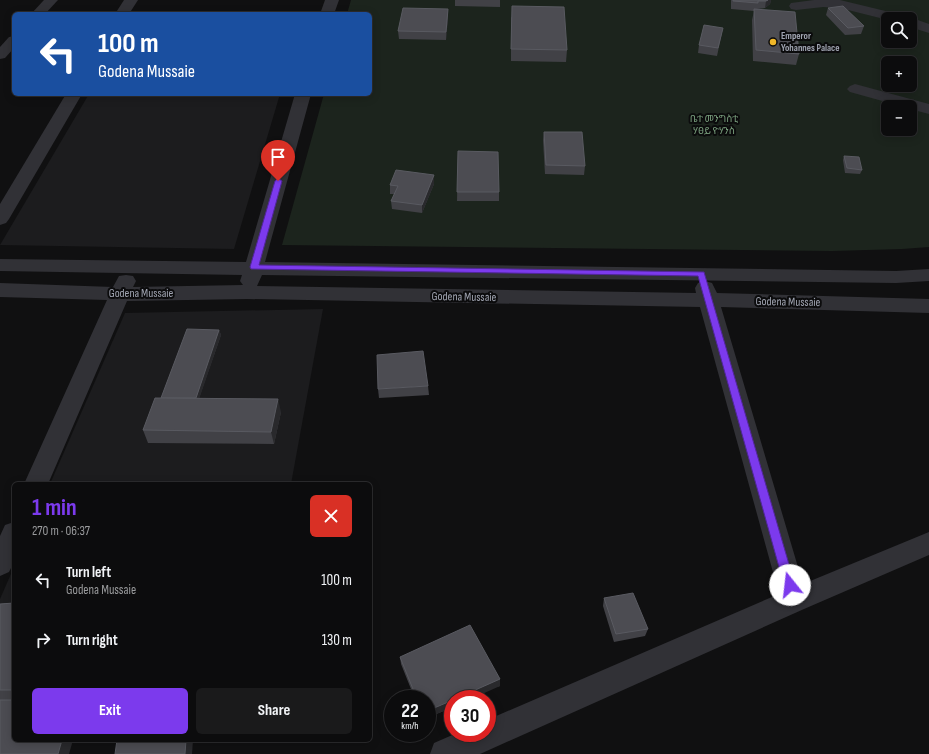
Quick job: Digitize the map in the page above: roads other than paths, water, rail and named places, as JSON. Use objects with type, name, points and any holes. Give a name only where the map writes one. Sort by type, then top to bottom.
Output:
[{"type":"street","points":[[40,12],[51,0]]},
{"type":"street","points":[[123,12],[131,0]]},
{"type":"street","points":[[328,12],[332,0]]},
{"type":"street","points":[[796,6],[823,3],[840,4],[881,14]]},
{"type":"street","points":[[917,25],[929,29]]},
{"type":"street","points":[[0,55],[12,42]]},
{"type":"street","points":[[0,63],[12,63]]},
{"type":"street","points":[[855,89],[929,109]]},
{"type":"street","points":[[0,219],[73,96]]},
{"type":"street","points":[[247,292],[302,96]]},
{"type":"street","points":[[0,264],[896,277],[929,275]]},
{"type":"street","points":[[37,482],[132,266]]},
{"type":"street","points":[[701,274],[794,600]]},
{"type":"street","name":"Godena Mussaie","points":[[0,290],[120,294],[247,292],[709,300],[929,306]]},
{"type":"street","points":[[0,564],[12,537]]},
{"type":"street","points":[[445,754],[794,600],[929,543]]},
{"type":"place","name":"Emperor Yohannes Palace","points":[[773,42]]},
{"type":"park label","name":"ቤተ መንግስቲ ሃፀይ ዮሃንስ","points":[[714,124]]}]
